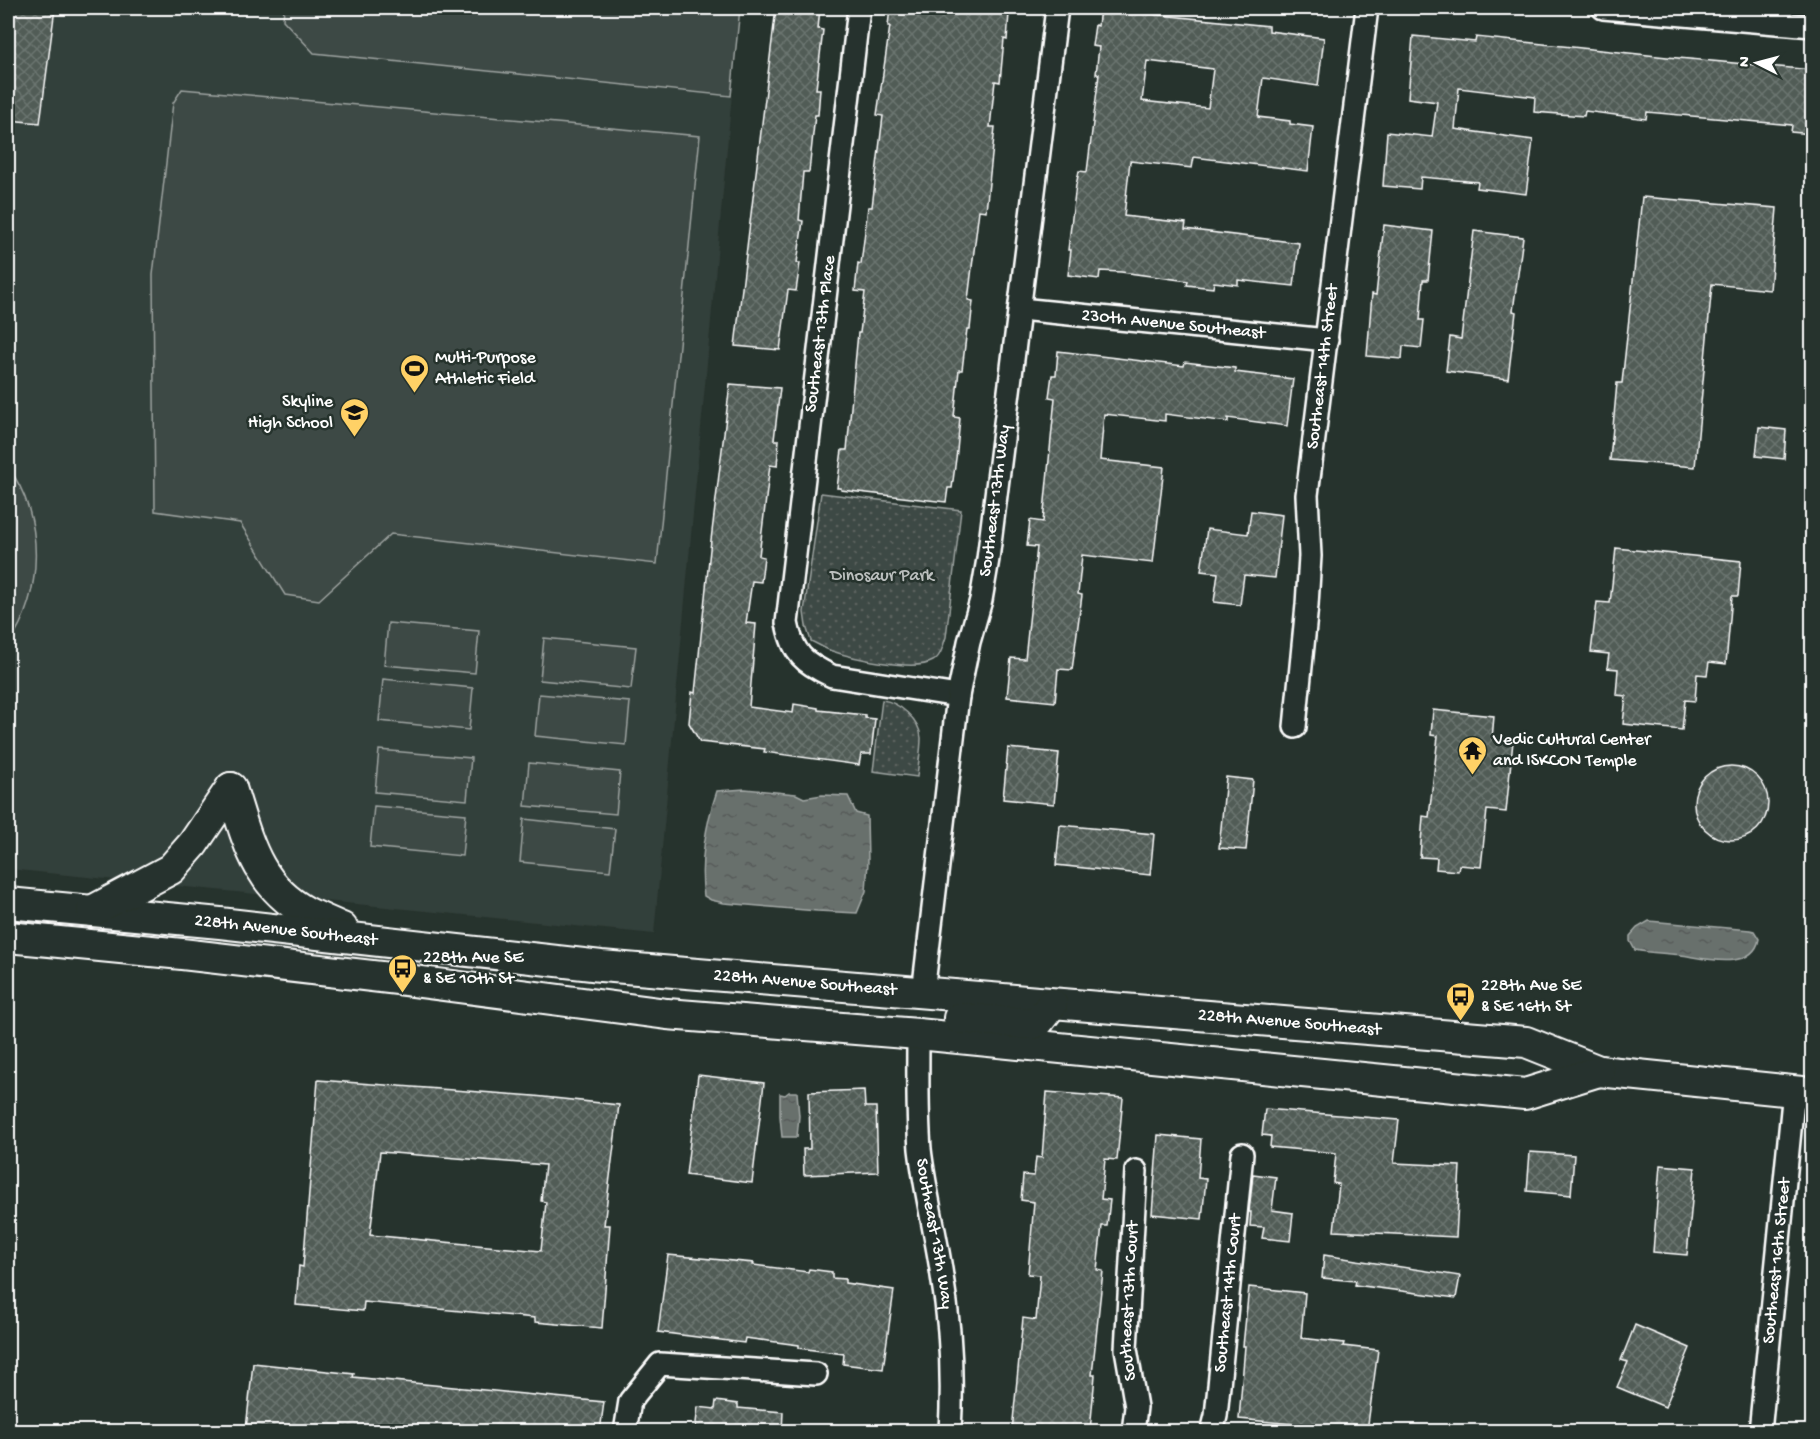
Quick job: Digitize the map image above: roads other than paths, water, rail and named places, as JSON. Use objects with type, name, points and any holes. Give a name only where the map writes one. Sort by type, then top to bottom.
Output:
[{"type":"main road","points":[[92,911],[171,869],[194,844],[231,788],[251,851],[272,885],[306,912],[369,939]]},
{"type":"main road","name":"228th Avenue Southeast","points":[[8,903],[369,939],[601,966],[1526,1041],[1599,1071],[1803,1092]]},
{"type":"main road","name":"228th Avenue Southeast","points":[[8,938],[182,954],[376,976],[667,1014],[918,1034],[1525,1094],[1599,1071]]},
{"type":"main road","points":[[738,977],[763,993],[784,1001],[875,1009],[897,1017],[918,1034],[934,1021],[950,1017],[1032,1024],[1038,1022],[1052,1004]]},
{"type":"street","name":"Southeast 13th Place","points":[[859,8],[787,623],[790,640],[800,657],[832,676],[958,696]]},
{"type":"street","name":"Southeast 13th Way","points":[[923,993],[958,696],[969,642],[981,600],[988,559],[1057,8]]},
{"type":"street","name":"Southeast 14th Street","points":[[1295,727],[1308,596],[1310,556],[1307,495],[1367,8]]},
{"type":"street","points":[[1603,8],[1805,19]]},
{"type":"street","name":"230th Avenue Southeast","points":[[1020,309],[1327,340]]},
{"type":"street","name":"Southeast 13th Way","points":[[918,1034],[921,1150],[951,1346],[950,1431]]},
{"type":"street","name":"Southeast 16th Street","points":[[1760,1431],[1803,1092]]},
{"type":"street","name":"Southeast 14th Court","points":[[1212,1431],[1216,1416],[1242,1154]]},
{"type":"street","name":"Southeast 13th Court","points":[[1133,1431],[1136,1407],[1126,1349],[1136,1171]]},
{"type":"street","points":[[625,1431],[630,1401],[660,1364],[816,1374]]},
{"type":"water","points":[[745,789],[796,794],[804,798],[822,795],[848,796],[856,813],[867,816],[866,891],[857,913],[724,903],[704,896],[702,870],[704,843],[717,791]]},
{"type":"water","points":[[1649,921],[1750,930],[1754,931],[1759,939],[1755,949],[1747,956],[1726,960],[1635,950],[1630,936],[1637,928]]},
{"type":"water","points":[[789,1092],[797,1092],[799,1116],[797,1137],[782,1137],[780,1094],[785,1095]]},
{"type":"place","name":"Multi-Purpose Athletic Field","points":[[414,394]]},
{"type":"place","name":"Skyline High School","points":[[354,438]]},
{"type":"place","name":"Vedic Cultural Center and ISKCON Temple","points":[[1472,776]]},
{"type":"place","name":"228th Ave SE & SE 10th St","points":[[402,994]]},
{"type":"place","name":"228th Ave SE & SE 16th St","points":[[1460,1022]]},
{"type":"park label","name":"Dinosaur Park","points":[[882,576]]}]
